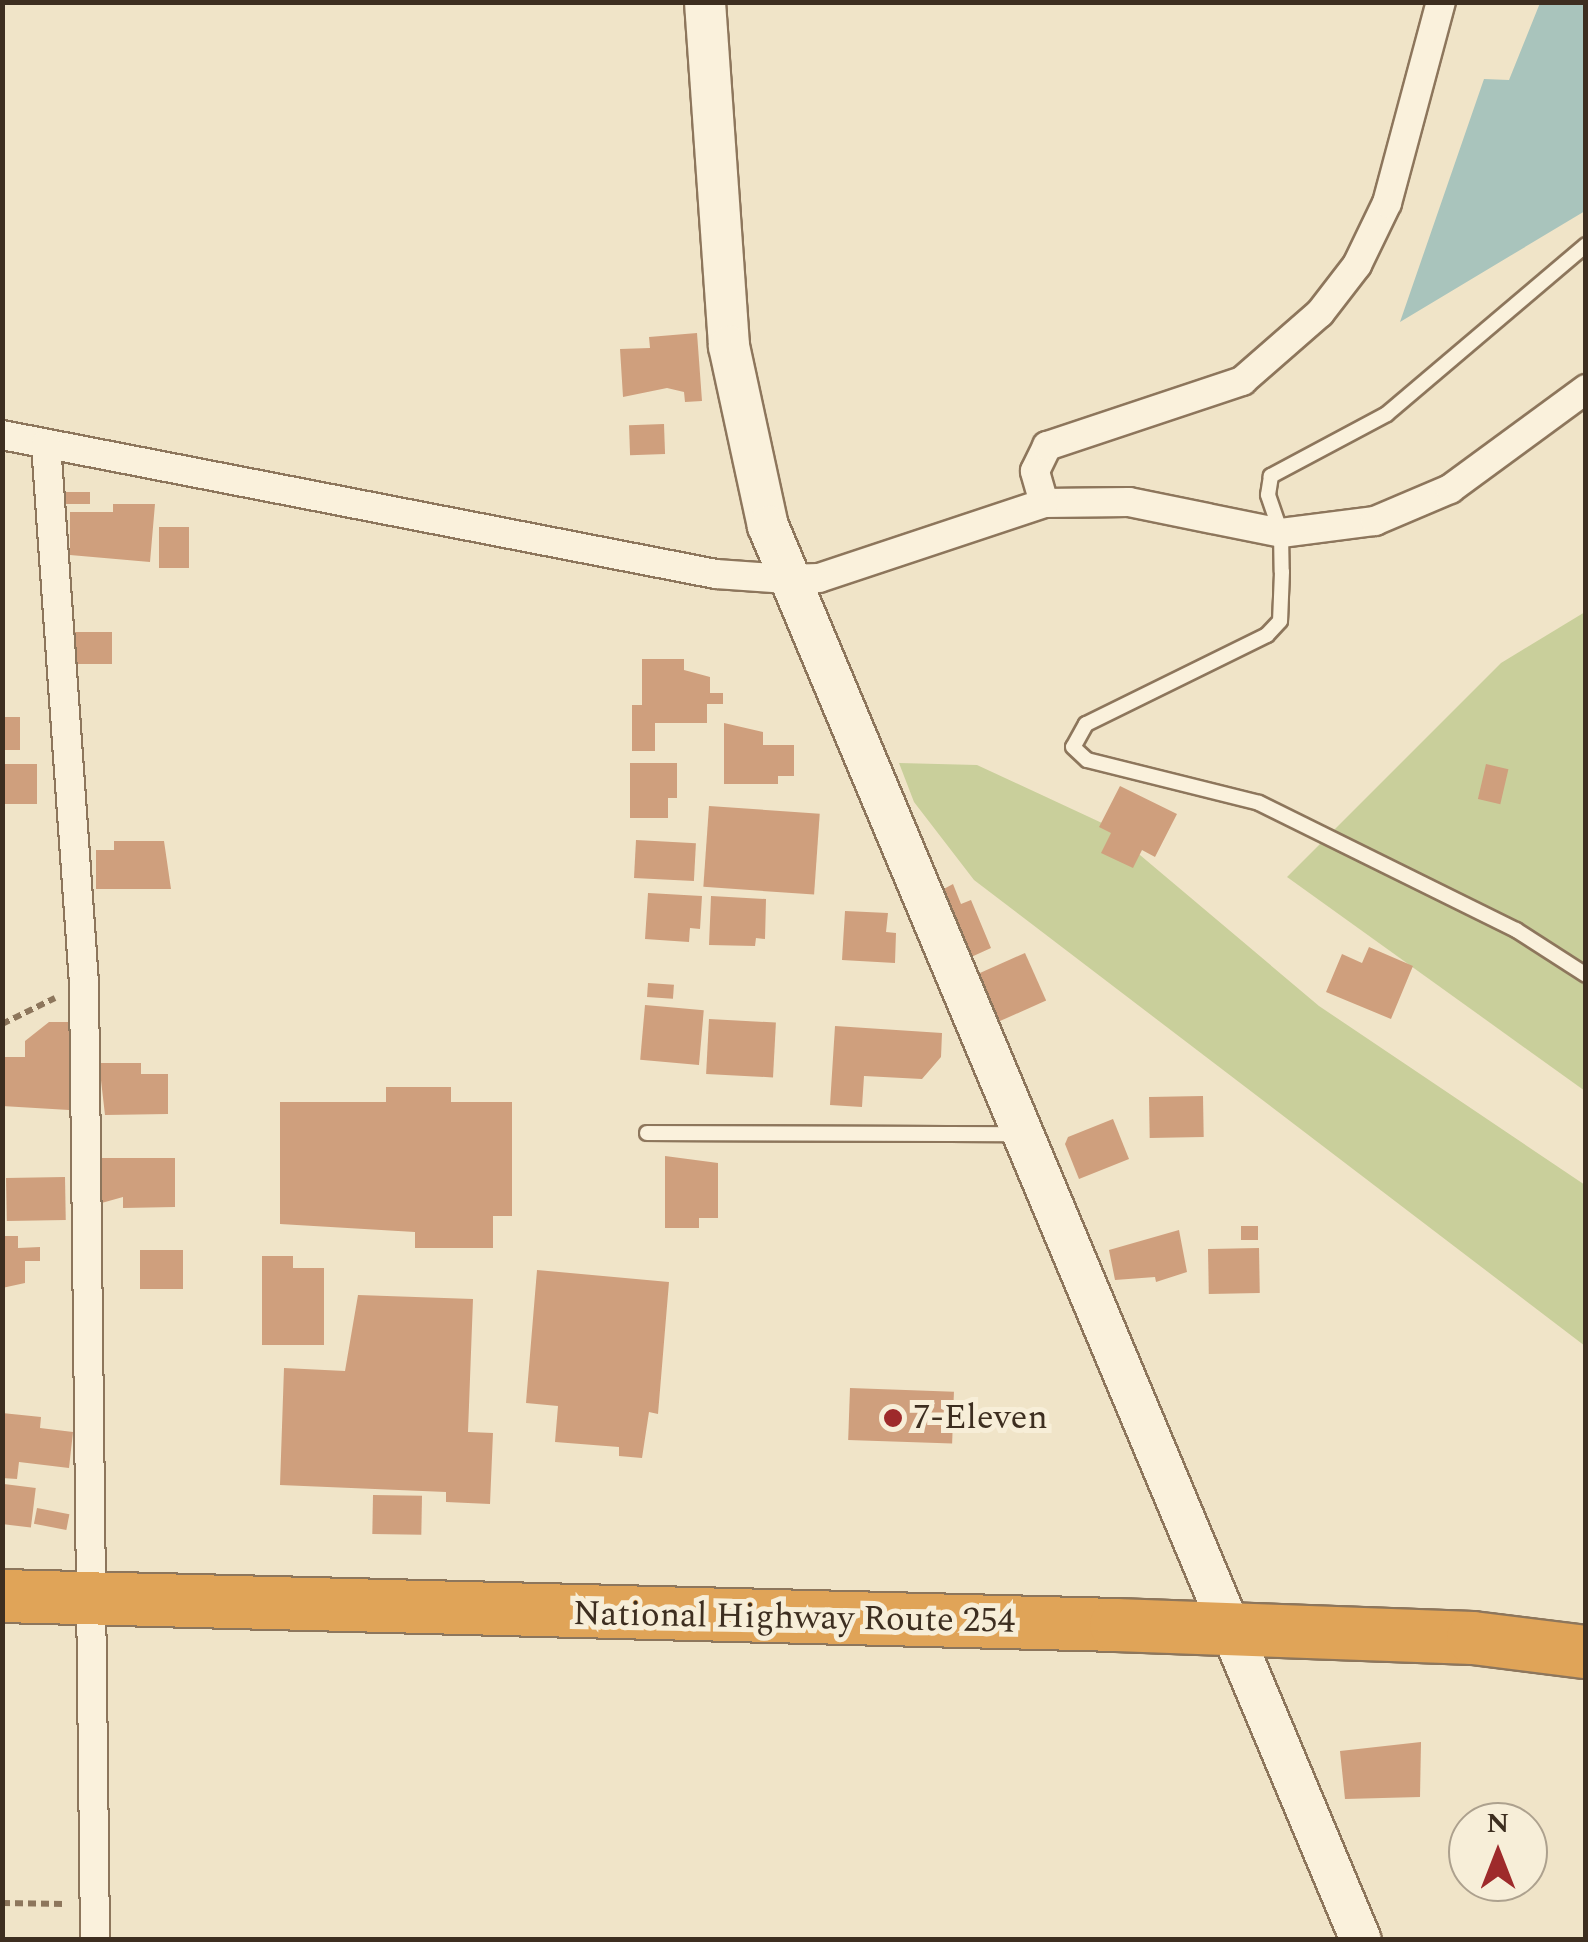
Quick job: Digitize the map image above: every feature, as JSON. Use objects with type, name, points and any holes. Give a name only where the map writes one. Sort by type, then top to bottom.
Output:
[{"type":"highway","name":"National Highway Route 254","points":[[2,1596],[1473,1638],[1586,1652]]},
{"type":"street","points":[[705,2],[729,346],[752,467],[788,579],[1236,1632],[1361,1940]]},
{"type":"street","points":[[1044,503],[1035,471],[1047,446],[1242,381],[1320,313],[1357,264],[1387,203],[1442,2]]},
{"type":"street","points":[[2,435],[716,574],[788,579],[819,578],[1044,503],[1129,502],[1282,533],[1328,531],[1410,509],[1488,465],[1586,389]]},
{"type":"street","points":[[46,444],[84,984],[95,1598],[95,1939]]},
{"type":"lane","points":[[1586,244],[1359,434],[1295,458],[1272,476],[1268,495],[1282,533],[1280,621],[1267,636],[1086,724],[1074,738],[1076,754],[1258,803],[1516,930],[1586,974]]},
{"type":"lane","points":[[647,1133],[1023,1134]]},
{"type":"path","points":[[2,1024],[84,984]]},
{"type":"path","points":[[2,1902],[96,1904]]},
{"type":"green space","points":[[1585,612],[1585,1091],[1287,877],[1501,663]]},
{"type":"green space","points":[[899,763],[977,765],[1102,823],[1319,1006],[1585,1185],[1585,1346],[974,880],[914,802]]},
{"type":"water","points":[[1540,3],[1585,3],[1585,211],[1400,322],[1484,79],[1509,80]]},
{"type":"building","points":[[697,333],[702,401],[685,402],[684,392],[667,388],[623,397],[620,349],[650,348],[649,337]]},
{"type":"building","points":[[664,424],[665,454],[630,455],[629,425]]},
{"type":"building","points":[[63,492],[90,492],[90,504],[63,504]]},
{"type":"building","points":[[113,504],[155,504],[150,562],[70,555],[70,512],[113,512]]},
{"type":"building","points":[[159,527],[189,527],[189,568],[159,568]]},
{"type":"building","points":[[71,632],[112,632],[112,664],[71,664]]},
{"type":"building","points":[[642,659],[684,659],[684,670],[710,677],[710,693],[723,693],[723,704],[707,704],[707,723],[655,723],[655,751],[632,751],[632,705],[642,705]]},
{"type":"building","points":[[2,717],[20,717],[20,750],[2,750]]},
{"type":"building","points":[[724,723],[763,732],[763,745],[794,745],[794,776],[778,776],[778,784],[724,784]]},
{"type":"building","points":[[630,763],[677,763],[677,798],[668,798],[668,818],[630,818]]},
{"type":"building","points":[[2,764],[37,764],[37,804],[2,804]]},
{"type":"building","points":[[1486,764],[1508,769],[1500,804],[1478,799]]},
{"type":"building","points":[[1120,786],[1177,814],[1155,857],[1142,850],[1133,868],[1101,853],[1111,833],[1099,827]]},
{"type":"building","points":[[709,806],[820,814],[814,895],[703,887]]},
{"type":"building","points":[[636,840],[696,843],[694,881],[634,878]]},
{"type":"building","points":[[114,841],[164,841],[171,889],[96,889],[96,850],[114,850]]},
{"type":"building","points":[[953,884],[961,904],[971,900],[991,948],[969,958],[940,891]]},
{"type":"building","points":[[648,893],[702,896],[700,929],[690,928],[689,942],[645,939]]},
{"type":"building","points":[[711,896],[766,899],[765,939],[756,938],[755,946],[709,945]]},
{"type":"building","points":[[845,911],[888,913],[886,932],[896,933],[895,963],[842,960]]},
{"type":"building","points":[[1369,947],[1413,966],[1391,1019],[1326,992],[1342,954],[1362,963]]},
{"type":"building","points":[[1025,953],[1046,1001],[998,1022],[977,975]]},
{"type":"building","points":[[648,983],[674,985],[673,999],[647,997]]},
{"type":"building","points":[[645,1005],[704,1010],[699,1065],[640,1060]]},
{"type":"building","points":[[709,1019],[776,1023],[773,1077],[706,1074]]},
{"type":"building","points":[[49,1022],[69,1022],[69,1110],[2,1106],[2,1057],[25,1057],[25,1041]]},
{"type":"building","points":[[835,1026],[942,1033],[941,1057],[922,1079],[864,1076],[862,1107],[830,1105]]},
{"type":"building","points":[[99,1063],[141,1063],[141,1074],[168,1074],[168,1114],[105,1115]]},
{"type":"building","points":[[386,1087],[451,1087],[451,1102],[512,1102],[512,1216],[493,1216],[493,1248],[415,1248],[415,1232],[280,1224],[280,1102],[386,1102]]},
{"type":"building","points":[[1203,1096],[1204,1137],[1150,1138],[1149,1097]]},
{"type":"building","points":[[1113,1119],[1129,1159],[1079,1179],[1065,1144],[1068,1137]]},
{"type":"building","points":[[665,1156],[718,1163],[718,1218],[699,1218],[699,1228],[665,1228]]},
{"type":"building","points":[[98,1158],[175,1158],[175,1207],[123,1208],[123,1197],[98,1204]]},
{"type":"building","points":[[65,1177],[66,1220],[7,1221],[6,1178]]},
{"type":"building","points":[[1241,1226],[1258,1226],[1258,1240],[1241,1240]]},
{"type":"building","points":[[1179,1230],[1187,1272],[1156,1282],[1155,1277],[1115,1280],[1109,1250]]},
{"type":"building","points":[[2,1236],[18,1236],[18,1248],[40,1247],[40,1261],[25,1261],[25,1283],[2,1288]]},
{"type":"building","points":[[1259,1248],[1260,1293],[1209,1294],[1208,1249]]},
{"type":"building","points":[[140,1250],[183,1250],[183,1289],[140,1289]]},
{"type":"building","points":[[262,1256],[293,1256],[293,1268],[324,1268],[324,1345],[262,1345]]},
{"type":"building","points":[[537,1270],[669,1282],[658,1414],[649,1412],[642,1458],[619,1456],[619,1447],[555,1442],[558,1406],[526,1403]]},
{"type":"building","points":[[358,1295],[473,1299],[468,1432],[493,1433],[490,1504],[446,1502],[446,1492],[280,1485],[284,1368],[345,1371]]},
{"type":"building","points":[[850,1388],[954,1392],[952,1444],[848,1440]]},
{"type":"building","points":[[2,1413],[41,1417],[40,1428],[73,1432],[69,1468],[19,1462],[17,1479],[2,1478]]},
{"type":"building","points":[[4,1484],[36,1488],[31,1528],[2,1524]]},
{"type":"building","points":[[373,1495],[422,1496],[421,1535],[372,1534]]},
{"type":"building","points":[[37,1508],[69,1514],[66,1530],[34,1524]]},
{"type":"building","points":[[1421,1742],[1420,1797],[1345,1799],[1340,1751]]},
{"type":"place","name":"7-Eleven","points":[[893,1418]]}]
